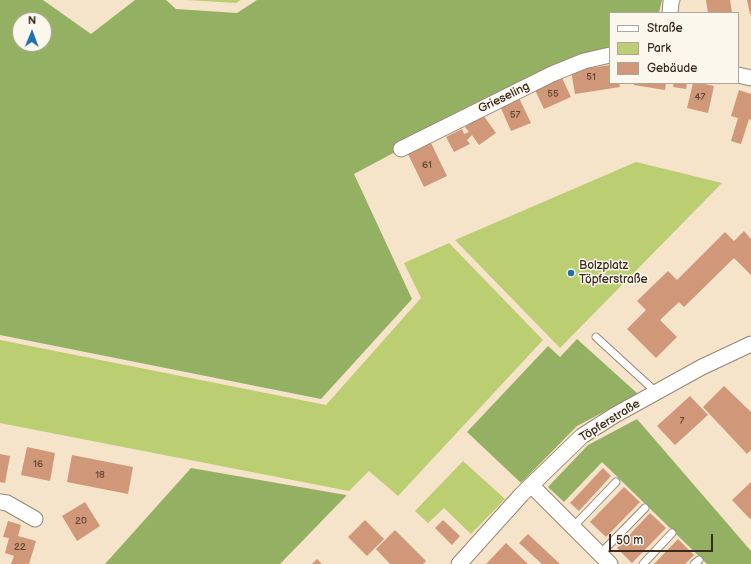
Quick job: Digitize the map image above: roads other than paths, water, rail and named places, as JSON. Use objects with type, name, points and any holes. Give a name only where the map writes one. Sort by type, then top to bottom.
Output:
[{"type":"street","points":[[670,12],[670,2],[672,0]]},
{"type":"street","name":"Grieseling","points":[[401,149],[552,74],[584,61],[609,56]]},
{"type":"street","points":[[739,75],[751,78]]},
{"type":"street","name":"Töpferstraße","points":[[459,564],[531,485],[582,436],[656,392],[702,367],[751,344]]},
{"type":"street","points":[[531,485],[605,559]]},
{"type":"street","points":[[0,502],[8,503],[35,519]]},
{"type":"lane","points":[[596,337],[656,392]]},
{"type":"lane","points":[[572,527],[616,482]]},
{"type":"lane","points":[[605,559],[645,508]]},
{"type":"lane","points":[[643,564],[672,533]]},
{"type":"place","name":"Bolzplatz Töpferstraße","points":[[571,273]]}]
